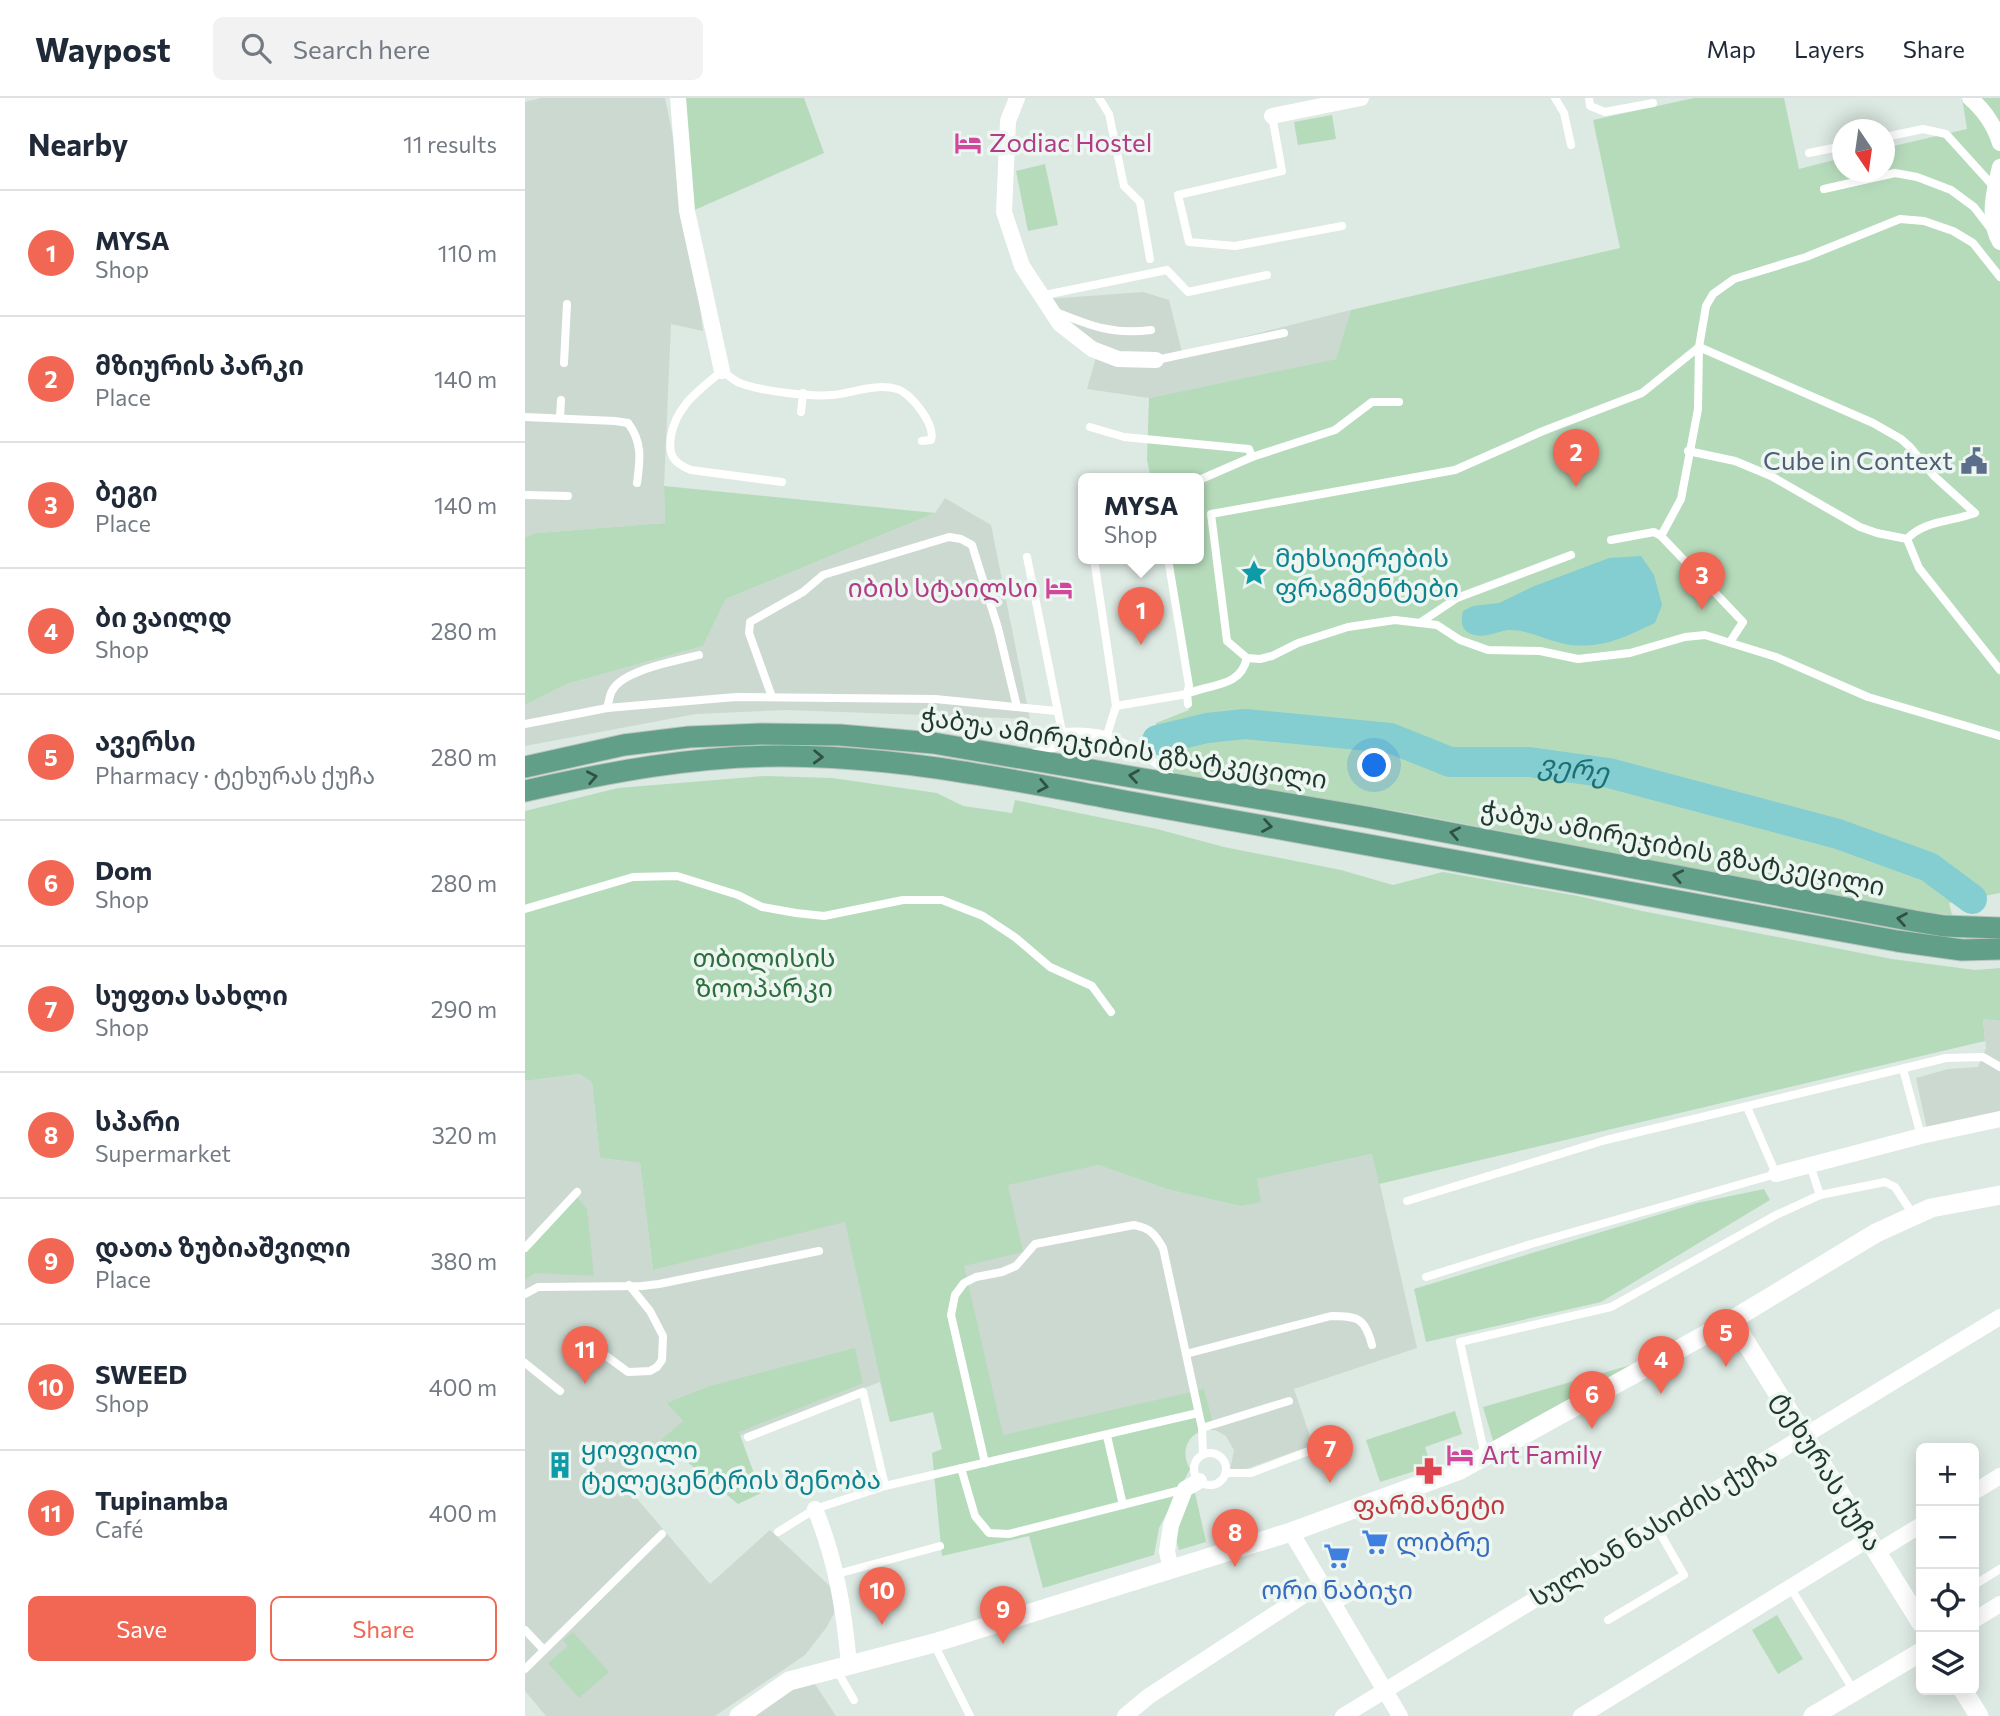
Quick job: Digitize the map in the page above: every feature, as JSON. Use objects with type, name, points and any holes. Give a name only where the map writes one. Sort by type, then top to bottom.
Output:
[{"type":"main road","name":"ჭაბუა ამირეჯიბის გზატკეცილი","points":[[525,767],[624,745],[689,737],[840,735],[933,743],[1379,819],[1914,921],[1969,928],[2000,928]]},
{"type":"main road","name":"ჭაბუა ამირეჯიბის გზატკეცილი","points":[[525,791],[686,761],[782,756],[909,764],[1449,858],[1897,941],[1962,950],[2000,949]]},
{"type":"street","points":[[678,98],[687,211],[722,372]]},
{"type":"street","points":[[1017,98],[1008,121],[1004,212],[1022,266],[1060,324],[1092,349],[1118,359],[1156,360]]},
{"type":"street","points":[[1272,116],[1360,98]]},
{"type":"street","points":[[1970,98],[1983,109],[1996,128],[2000,143]]},
{"type":"street","points":[[1999,239],[1993,200],[2000,167]]},
{"type":"street","points":[[1776,1174],[1921,1136],[2000,1119]]},
{"type":"street","points":[[739,1716],[789,1681],[934,1643],[1171,1570],[1291,1532],[1460,1470],[1732,1320],[1876,1233],[1931,1208],[2000,1195]]},
{"type":"street","name":"ტეხურას ქუჩა","points":[[1732,1320],[1916,1614]]},
{"type":"street","name":"სულხან ნასიძის ქუჩა","points":[[1343,1716],[1999,1320]]},
{"type":"street","points":[[1979,1490],[2000,1476]]},
{"type":"street","points":[[1171,1570],[1168,1538],[1192,1485]]},
{"type":"street","points":[[815,1509],[828,1541],[845,1619],[842,1666]]},
{"type":"street","points":[[1581,1716],[1790,1587],[1873,1545],[1916,1527]]},
{"type":"street","points":[[1291,1532],[1400,1716]]},
{"type":"street","points":[[1125,1716],[1149,1696],[1321,1584]]},
{"type":"street","points":[[1979,1617],[2000,1604]]},
{"type":"street","points":[[1814,1716],[1916,1655]]},
{"type":"street","points":[[1966,1695],[1979,1716]]},
{"type":"lane","points":[[1099,98],[1109,114],[1124,186],[1140,202],[1150,259]]},
{"type":"lane","points":[[1556,98],[1564,113],[1571,145]]},
{"type":"lane","points":[[1589,98],[1590,106],[1605,112],[1653,103]]},
{"type":"lane","points":[[1272,116],[1282,171],[1178,195],[1189,242],[1235,246],[1342,226]]},
{"type":"lane","points":[[1895,135],[1923,129],[1946,134],[1994,187]]},
{"type":"lane","points":[[1809,153],[1832,148]]},
{"type":"lane","points":[[1824,189],[1895,173],[1917,177],[1951,191],[1974,207],[1999,239]]},
{"type":"lane","points":[[1661,536],[1681,499],[1697,409],[1699,347],[1706,306],[1713,294],[1734,279],[1806,257],[1900,219],[1924,221],[1953,231],[1973,243],[2000,277]]},
{"type":"lane","points":[[1045,303],[1167,270],[1188,292],[1267,275]]},
{"type":"lane","points":[[1045,303],[1091,326],[1126,333],[1151,330]]},
{"type":"lane","points":[[563,363],[567,304]]},
{"type":"lane","points":[[1156,360],[1284,333]]},
{"type":"lane","points":[[1699,347],[1862,418],[1901,439],[1934,476],[1975,513],[1961,519],[1926,525],[1915,530],[1907,539]]},
{"type":"lane","points":[[1699,347],[1641,393],[1543,431],[1455,470],[1211,514],[1227,640],[1247,657],[1260,659],[1348,627],[1395,620],[1437,625],[1460,639],[1488,650],[1540,651],[1578,659],[1630,653],[1705,635],[1776,657],[1868,697],[2000,736]]},
{"type":"lane","points":[[782,482],[691,470],[676,464],[670,453],[674,421],[681,408],[698,390],[722,372],[737,382],[755,387],[803,393],[831,395],[880,387],[899,389],[914,401],[931,430],[931,440],[922,442]]},
{"type":"lane","points":[[801,412],[803,393]]},
{"type":"lane","points":[[560,418],[561,400]]},
{"type":"lane","points":[[1204,478],[1252,457],[1335,430],[1372,402],[1399,402]]},
{"type":"lane","points":[[525,417],[615,421],[628,424],[636,434],[641,455],[637,482]]},
{"type":"lane","points":[[1090,427],[1124,437],[1249,449],[1252,457]]},
{"type":"lane","points":[[1688,451],[1735,461],[1771,476],[1860,527],[1907,539]]},
{"type":"lane","points":[[525,495],[568,496]]},
{"type":"lane","points":[[1611,540],[1654,532],[1661,536],[1743,622],[1730,642]]},
{"type":"lane","points":[[772,697],[749,633],[750,622],[803,592],[823,575],[949,537],[972,545],[998,628],[1017,707]]},
{"type":"lane","points":[[1907,539],[1919,568],[2000,670]]},
{"type":"lane","points":[[1420,622],[1457,598],[1571,555]]},
{"type":"lane","points":[[1027,557],[1062,732],[1107,735],[1156,764],[1178,784]]},
{"type":"lane","points":[[1095,564],[1116,706],[1107,735]]},
{"type":"lane","points":[[1169,564],[1189,686],[1188,699]]},
{"type":"lane","points":[[607,708],[612,690],[621,680],[640,671],[699,655]]},
{"type":"lane","points":[[1116,706],[1188,699],[1235,680],[1244,669],[1247,657]]},
{"type":"lane","points":[[525,724],[607,708],[736,697],[935,699],[1056,711]]},
{"type":"lane","points":[[1020,756],[1107,735]]},
{"type":"lane","points":[[525,909],[633,877],[666,876],[677,876],[738,895],[762,907],[824,916],[903,900],[942,900],[983,916],[1016,938],[1050,967],[1093,986],[1111,1012]]},
{"type":"lane","points":[[1407,1200],[1606,1140],[1946,1058],[1983,1057],[2000,1067]]},
{"type":"lane","points":[[1903,1069],[1921,1136]]},
{"type":"lane","points":[[1426,1278],[1531,1244],[1776,1174],[1747,1107]]},
{"type":"lane","points":[[1810,1165],[1820,1195]]},
{"type":"lane","points":[[1485,1456],[1461,1342],[1611,1307],[1776,1215],[1820,1195],[1885,1182],[1895,1187],[1914,1216]]},
{"type":"lane","points":[[525,1248],[577,1192]]},
{"type":"lane","points":[[985,1463],[951,1315],[955,1296],[964,1283],[976,1277],[1016,1266],[1035,1244],[1134,1225],[1145,1227],[1155,1234],[1163,1248],[1202,1428],[1203,1454]]},
{"type":"lane","points":[[525,1294],[538,1287],[659,1284],[819,1251]]},
{"type":"lane","points":[[598,1350],[628,1372],[650,1371],[662,1360],[663,1336],[649,1311],[629,1285]]},
{"type":"lane","points":[[1186,1354],[1331,1316],[1350,1316],[1361,1321],[1367,1328],[1372,1345]]},
{"type":"lane","points":[[525,1363],[560,1391]]},
{"type":"lane","points":[[748,1437],[863,1392],[885,1486]]},
{"type":"lane","points":[[1202,1428],[1289,1401]]},
{"type":"lane","points":[[778,1532],[815,1509],[885,1486],[1198,1413]]},
{"type":"lane","points":[[1107,1436],[1123,1505]]},
{"type":"lane","points":[[1226,1473],[1251,1473],[1333,1442]]},
{"type":"lane","points":[[961,1468],[975,1517],[989,1533],[1009,1534],[1192,1485],[1215,1485],[1226,1473],[1225,1463],[1218,1455],[1203,1454],[1195,1461],[1192,1485]]},
{"type":"lane","points":[[1608,1619],[1684,1575],[1656,1526]]},
{"type":"lane","points":[[525,1669],[662,1534]]},
{"type":"lane","points":[[837,1574],[940,1546]]},
{"type":"lane","points":[[1979,1582],[2000,1569]]},
{"type":"lane","points":[[1334,1606],[1370,1587]]},
{"type":"lane","points":[[1790,1587],[1854,1691]]},
{"type":"lane","points":[[525,1630],[544,1650]]},
{"type":"lane","points":[[934,1643],[970,1716]]},
{"type":"lane","points":[[842,1666],[854,1700]]},
{"type":"shaded area","points":[[541,98],[665,98],[688,211],[703,331],[671,324],[664,486],[665,523],[536,533],[525,537],[525,102]]},
{"type":"shaded area","points":[[1143,292],[1169,300],[1182,352],[1351,310],[1337,359],[1149,398],[1087,389],[1099,347],[1072,330],[1047,299]]},
{"type":"shaded area","points":[[945,498],[991,525],[1030,719],[787,710],[696,714],[525,746],[525,705],[567,684],[703,646],[726,599],[935,513]]},
{"type":"shaded area","points":[[1983,1019],[2000,1021],[2000,1116],[1927,1129],[1916,1078],[1948,1069],[1978,1067],[1986,1048]]},
{"type":"shaded area","points":[[579,1074],[592,1082],[600,1158],[640,1163],[653,1270],[1017,1175],[1098,1165],[1170,1190],[1240,1206],[1256,1179],[1373,1154],[1417,1348],[1294,1389],[1313,1445],[1229,1475],[1234,1450],[1226,1436],[1215,1430],[1204,1390],[942,1449],[933,1412],[890,1422],[880,1382],[708,1448],[656,1449],[621,1480],[710,1584],[770,1530],[834,1590],[837,1608],[826,1628],[805,1655],[715,1716],[546,1716],[525,1691],[525,1081]]},
{"type":"shaded area","points":[[813,1681],[836,1716],[750,1716],[790,1687]]},
{"type":"green space","points":[[683,98],[804,98],[824,153],[690,212]]},
{"type":"green space","points":[[1694,98],[1784,98],[1799,169],[1832,161],[1832,182],[1895,182],[1895,146],[1967,129],[1962,98],[2000,98],[2000,893],[1949,903],[1952,915],[1914,911],[1403,812],[1159,772],[1156,723],[1189,710],[1165,564],[1204,564],[1204,473],[1150,473],[1147,460],[1149,398],[1336,359],[1351,310],[1620,248],[1593,120]]},
{"type":"green space","points":[[1332,115],[1336,139],[1298,145],[1294,122]]},
{"type":"green space","points":[[1045,164],[1058,225],[1028,231],[1016,171]]},
{"type":"green space","points":[[664,486],[935,513],[726,599],[703,646],[567,684],[525,705],[525,537],[536,533],[665,523]]},
{"type":"green space","name":"თბილისის ზოოპარკი","points":[[765,776],[832,778],[937,793],[963,806],[1012,813],[1015,800],[1341,870],[1393,885],[1443,872],[1578,896],[1642,911],[1892,959],[1975,970],[2000,968],[2000,1021],[1983,1019],[1985,1041],[1379,1184],[1372,1154],[1257,1179],[1261,1202],[1240,1206],[1170,1190],[1098,1165],[1008,1185],[1023,1252],[964,1266],[1003,1435],[1204,1389],[1215,1430],[1199,1432],[1186,1447],[1185,1454],[1190,1469],[1159,1528],[1154,1555],[1043,1588],[1029,1536],[942,1556],[932,1453],[942,1449],[933,1412],[890,1422],[845,1222],[653,1270],[640,1163],[600,1158],[592,1082],[579,1074],[525,1081],[525,811],[618,788]]},
{"type":"green space","points":[[1764,1189],[1770,1200],[1601,1302],[1426,1342],[1414,1289],[1697,1203]]},
{"type":"green space","points":[[577,1197],[587,1209],[594,1276],[535,1273],[525,1280],[525,1252]]},
{"type":"green space","points":[[855,1348],[863,1383],[739,1432],[761,1493],[738,1504],[661,1440],[683,1421],[667,1403],[710,1386]]},
{"type":"green space","points":[[1645,1361],[1494,1444],[1483,1407]]},
{"type":"green space","points":[[1455,1411],[1462,1434],[1425,1447],[1431,1466],[1380,1482],[1366,1440]]},
{"type":"green space","points":[[1193,1484],[1206,1542],[1179,1550],[1174,1531]]},
{"type":"green space","points":[[1777,1615],[1803,1659],[1778,1674],[1752,1630]]},
{"type":"green space","points":[[573,1632],[609,1672],[579,1698],[548,1663],[568,1646],[563,1640]]},
{"type":"water","points":[[1641,556],[1654,575],[1662,605],[1655,623],[1625,637],[1601,644],[1577,646],[1514,630],[1476,635],[1467,632],[1463,627],[1463,611],[1473,606],[1499,603],[1532,587],[1609,558]]},
{"type":"waterway","name":"ვერე","points":[[1157,740],[1207,728],[1245,724],[1390,738],[1450,762],[1529,762],[1609,773],[1838,834],[1929,867],[1972,899]]},
{"type":"place","name":"Zodiac Hostel","points":[[968,143]]},
{"type":"place","name":"Cube in Context","points":[[1974,461]]},
{"type":"place","name":"მზიურის პარკი","points":[[1576,487]]},
{"type":"place","name":"მეხსიერების ფრაგმენტები","points":[[1254,573]]},
{"type":"place","name":"იბის სტაილსი","points":[[1059,588]]},
{"type":"place","name":"ბეგი","points":[[1702,610]]},
{"type":"place","name":"MYSA","points":[[1141,645]]},
{"type":"place","name":"ავერსი","points":[[1726,1367]]},
{"type":"place","name":"Tupinamba","points":[[585,1384]]},
{"type":"place","name":"ბი ვაილდ","points":[[1661,1394]]},
{"type":"place","name":"Dom","points":[[1592,1429]]},
{"type":"place","name":"Art Family","points":[[1460,1455]]},
{"type":"place","name":"ყოფილი ტელეცენტრის შენობა","points":[[560,1465]]},
{"type":"place","name":"ფარმანეტი","points":[[1429,1471]]},
{"type":"place","name":"სუფთა სახლი","points":[[1330,1483]]},
{"type":"place","name":"ლიბრე","points":[[1375,1542]]},
{"type":"place","name":"ორი ნაბიჯი","points":[[1337,1556]]},
{"type":"place","name":"სპარი","points":[[1235,1567]]},
{"type":"place","name":"SWEED","points":[[882,1625]]},
{"type":"place","name":"დათა ზუბიაშვილი","points":[[1003,1644]]}]
